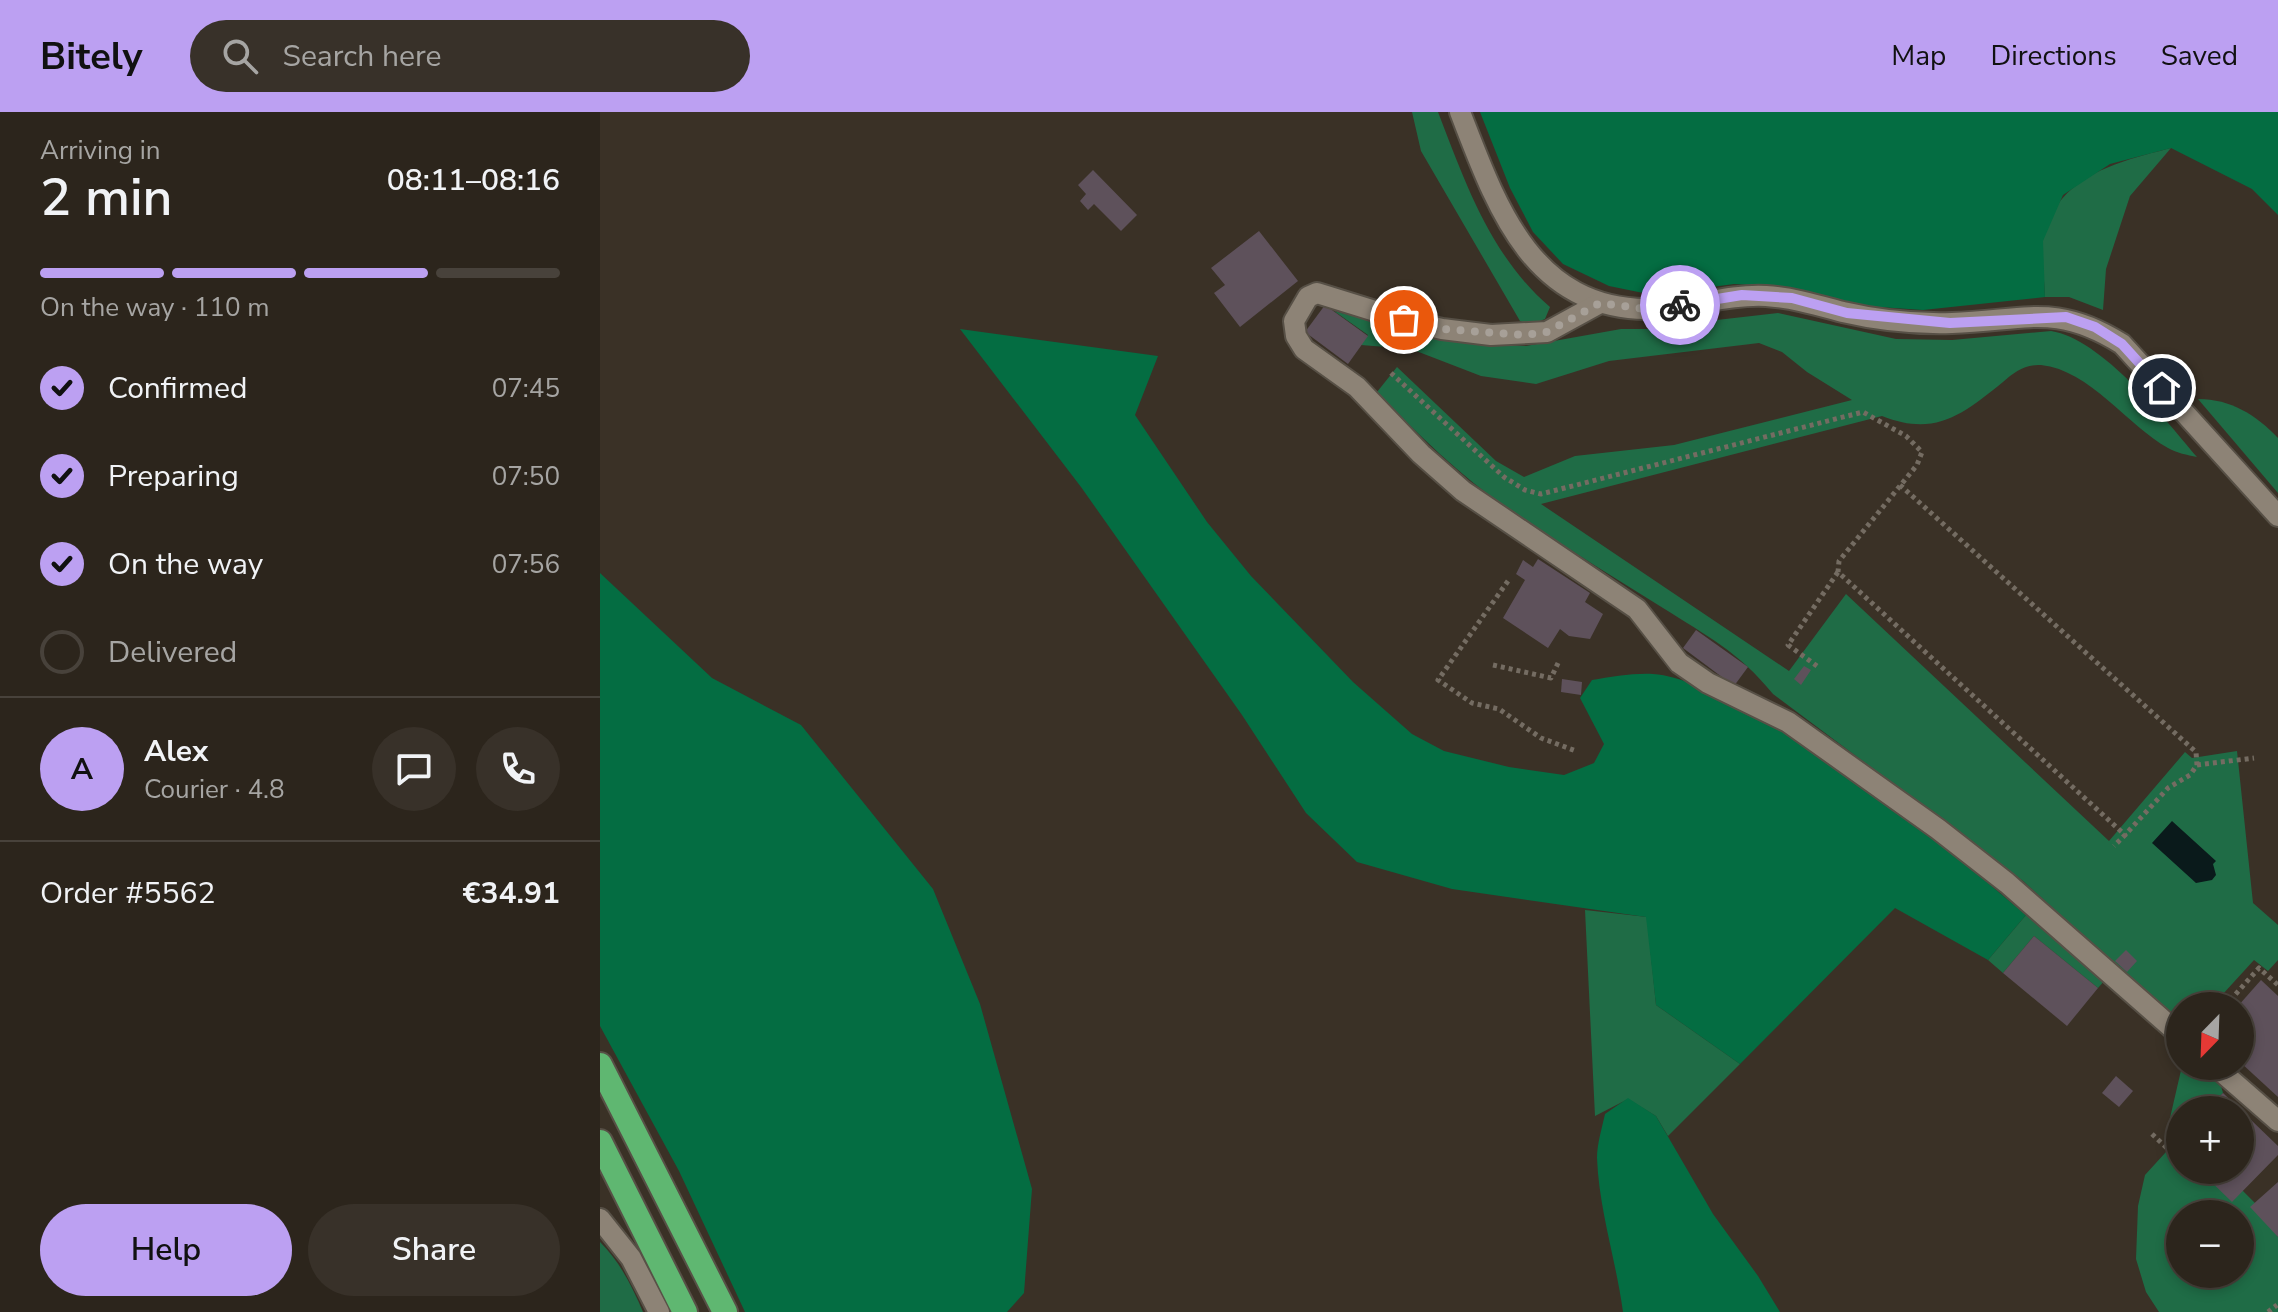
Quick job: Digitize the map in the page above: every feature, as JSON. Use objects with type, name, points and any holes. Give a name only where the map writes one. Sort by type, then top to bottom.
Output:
[{"type":"highway","points":[[600,1065],[725,1312]]},
{"type":"highway","points":[[600,1142],[685,1312]]},
{"type":"street","points":[[1460,112],[1488,184],[1518,239],[1534,260],[1558,282],[1600,303],[1645,309],[1742,295],[1792,298],[1847,313],[1950,323],[2066,317],[2095,327],[2122,344],[2278,516]]},
{"type":"street","points":[[1600,303],[1547,332],[1525,335],[1442,329],[1317,293],[1308,297],[1294,321],[1296,336],[1304,349],[1344,376],[1421,454],[1463,491],[1637,609],[1679,663],[1708,683],[1788,722],[1938,829],[2007,883],[2166,1023]]},
{"type":"street","points":[[2231,1080],[2278,1121]]},
{"type":"street","points":[[600,1219],[631,1258],[659,1312]]},
{"type":"path","points":[[1391,373],[1482,459],[1525,490],[1541,494],[1863,412],[1906,436],[1922,452],[1917,465],[1839,561],[1838,572],[1788,645],[1817,666]]},
{"type":"path","points":[[1900,485],[2196,752],[2197,765],[2190,775],[2168,788],[2114,846]]},
{"type":"path","points":[[1838,572],[2125,835]]},
{"type":"path","points":[[1508,581],[1438,680],[1472,703],[1499,709],[1541,738],[1576,751]]},
{"type":"path","points":[[1493,665],[1551,678],[1559,661]]},
{"type":"path","points":[[2197,765],[2254,758]]},
{"type":"path","points":[[2238,992],[2259,968],[2278,985]]},
{"type":"path","points":[[2152,1134],[2166,1147]]},
{"type":"path","points":[[2268,1312],[2277,1305]]},
{"type":"green space","points":[[1412,112],[1438,112],[1470,191],[1496,242],[1529,287],[1550,307],[1545,319],[1530,325],[1520,321],[1421,151]]},
{"type":"green space","points":[[1480,112],[2278,112],[2278,215],[2252,189],[2171,148],[2110,164],[2063,195],[2043,241],[2045,297],[1923,310],[1864,306],[1789,287],[1734,284],[1653,295],[1609,286],[1563,264],[1533,232],[1510,188]]},
{"type":"green space","points":[[2171,148],[2130,196],[2106,269],[2103,310],[2069,297],[2045,297],[2043,240],[2050,218],[2061,201],[2075,186],[2110,166]]},
{"type":"green space","points":[[1334,311],[1403,329],[1489,344],[1526,346],[1621,329],[1675,329],[1708,321],[1778,313],[1896,339],[1952,340],[2051,331],[2071,337],[2091,349],[2131,382],[2197,457],[2168,448],[2076,377],[2059,369],[2035,365],[2016,372],[1961,413],[1933,423],[1901,422],[1882,416],[1541,504],[1789,671],[1846,594],[2109,841],[2185,752],[2192,758],[2237,751],[2253,903],[2278,925],[2278,960],[2268,971],[2254,960],[2225,992],[2166,992],[2166,1010],[2023,881],[1773,694],[1748,667],[1722,646],[1487,494],[1430,445],[1377,392],[1397,367],[1496,461],[1524,477],[1575,456],[1674,445],[1852,400],[1782,352],[1759,343],[1609,361],[1536,384],[1481,376],[1411,349],[1361,345],[1368,335]]},
{"type":"green space","points":[[960,329],[1158,356],[1135,415],[1207,522],[1251,576],[1353,682],[1412,734],[1444,751],[1509,767],[1564,775],[1594,763],[1604,744],[1580,698],[1592,680],[1645,674],[1674,678],[1705,689],[1773,725],[1849,774],[1922,829],[2026,915],[1988,960],[1895,908],[1740,1064],[1656,1005],[1646,917],[1452,889],[1357,862],[1306,813],[1242,715],[1081,487]]},
{"type":"green space","points":[[2198,399],[2232,405],[2261,422],[2278,438],[2278,493]]},
{"type":"green space","points":[[600,573],[712,678],[801,725],[933,889],[980,1004],[1032,1189],[1024,1293],[1007,1312],[745,1312],[679,1171],[600,1026]]},
{"type":"green space","points":[[1585,910],[1647,917],[1656,1005],[1740,1064],[1668,1136],[1656,1116],[1628,1099],[1595,1116]]},
{"type":"green space","points":[[2026,915],[2105,980],[2098,988],[2034,936],[2003,973],[1988,960]]},
{"type":"green space","points":[[2179,1080],[2214,1080],[2223,1093],[2220,1096],[2175,1096]]},
{"type":"green space","points":[[1628,1098],[1656,1116],[1713,1214],[1780,1312],[1623,1312],[1601,1197],[1597,1158],[1605,1114]]},
{"type":"green space","points":[[2166,1152],[2166,1184],[2228,1184],[2243,1191],[2252,1200],[2166,1200],[2166,1288],[2254,1288],[2254,1202],[2278,1237],[2278,1312],[2159,1312],[2146,1292],[2136,1259],[2138,1206],[2145,1175]]},
{"type":"green space","points":[[600,1242],[625,1275],[643,1312],[600,1312]]},
{"type":"shaded area","points":[[2172,821],[2216,861],[2213,864],[2216,875],[2212,880],[2196,883],[2152,843]]},
{"type":"building","points":[[1093,170],[1137,215],[1121,231],[1094,204],[1088,210],[1080,201],[1086,194],[1078,185]]},
{"type":"building","points":[[1259,231],[1298,281],[1240,327],[1214,293],[1225,285],[1211,268]]},
{"type":"building","points":[[1325,305],[1368,336],[1348,364],[1305,332]]},
{"type":"building","points":[[1538,559],[1590,593],[1585,602],[1603,614],[1590,639],[1569,636],[1560,629],[1548,648],[1503,618],[1525,580],[1516,574],[1523,560],[1533,567]]},
{"type":"building","points":[[1696,630],[1748,667],[1734,686],[1683,648]]},
{"type":"building","points":[[1804,666],[1811,670],[1801,685],[1794,679]]},
{"type":"building","points":[[1562,679],[1582,682],[1581,695],[1561,692]]},
{"type":"building","points":[[2034,936],[2098,988],[2067,1026],[2003,973]]},
{"type":"building","points":[[2126,950],[2137,961],[2127,972],[2115,961]]},
{"type":"building","points":[[2261,980],[2278,996],[2278,1097],[2254,1075],[2254,992],[2250,992]]},
{"type":"building","points":[[2116,1076],[2133,1091],[2119,1107],[2102,1093]]},
{"type":"building","points":[[2254,1123],[2278,1146],[2278,1155],[2254,1180]]},
{"type":"building","points":[[2278,1182],[2278,1237],[2254,1211],[2254,1203]]},
{"type":"building","points":[[2213,1184],[2250,1184],[2234,1200],[2230,1200]]},
{"type":"way so far","points":[[1404,320],[1442,329],[1491,335],[1525,335],[1547,332],[1600,303],[1645,309],[1680,305]]},
{"type":"route","points":[[1680,305],[1742,295],[1792,298],[1847,313],[1950,323],[2066,317],[2095,327],[2122,344],[2162,388]]}]
